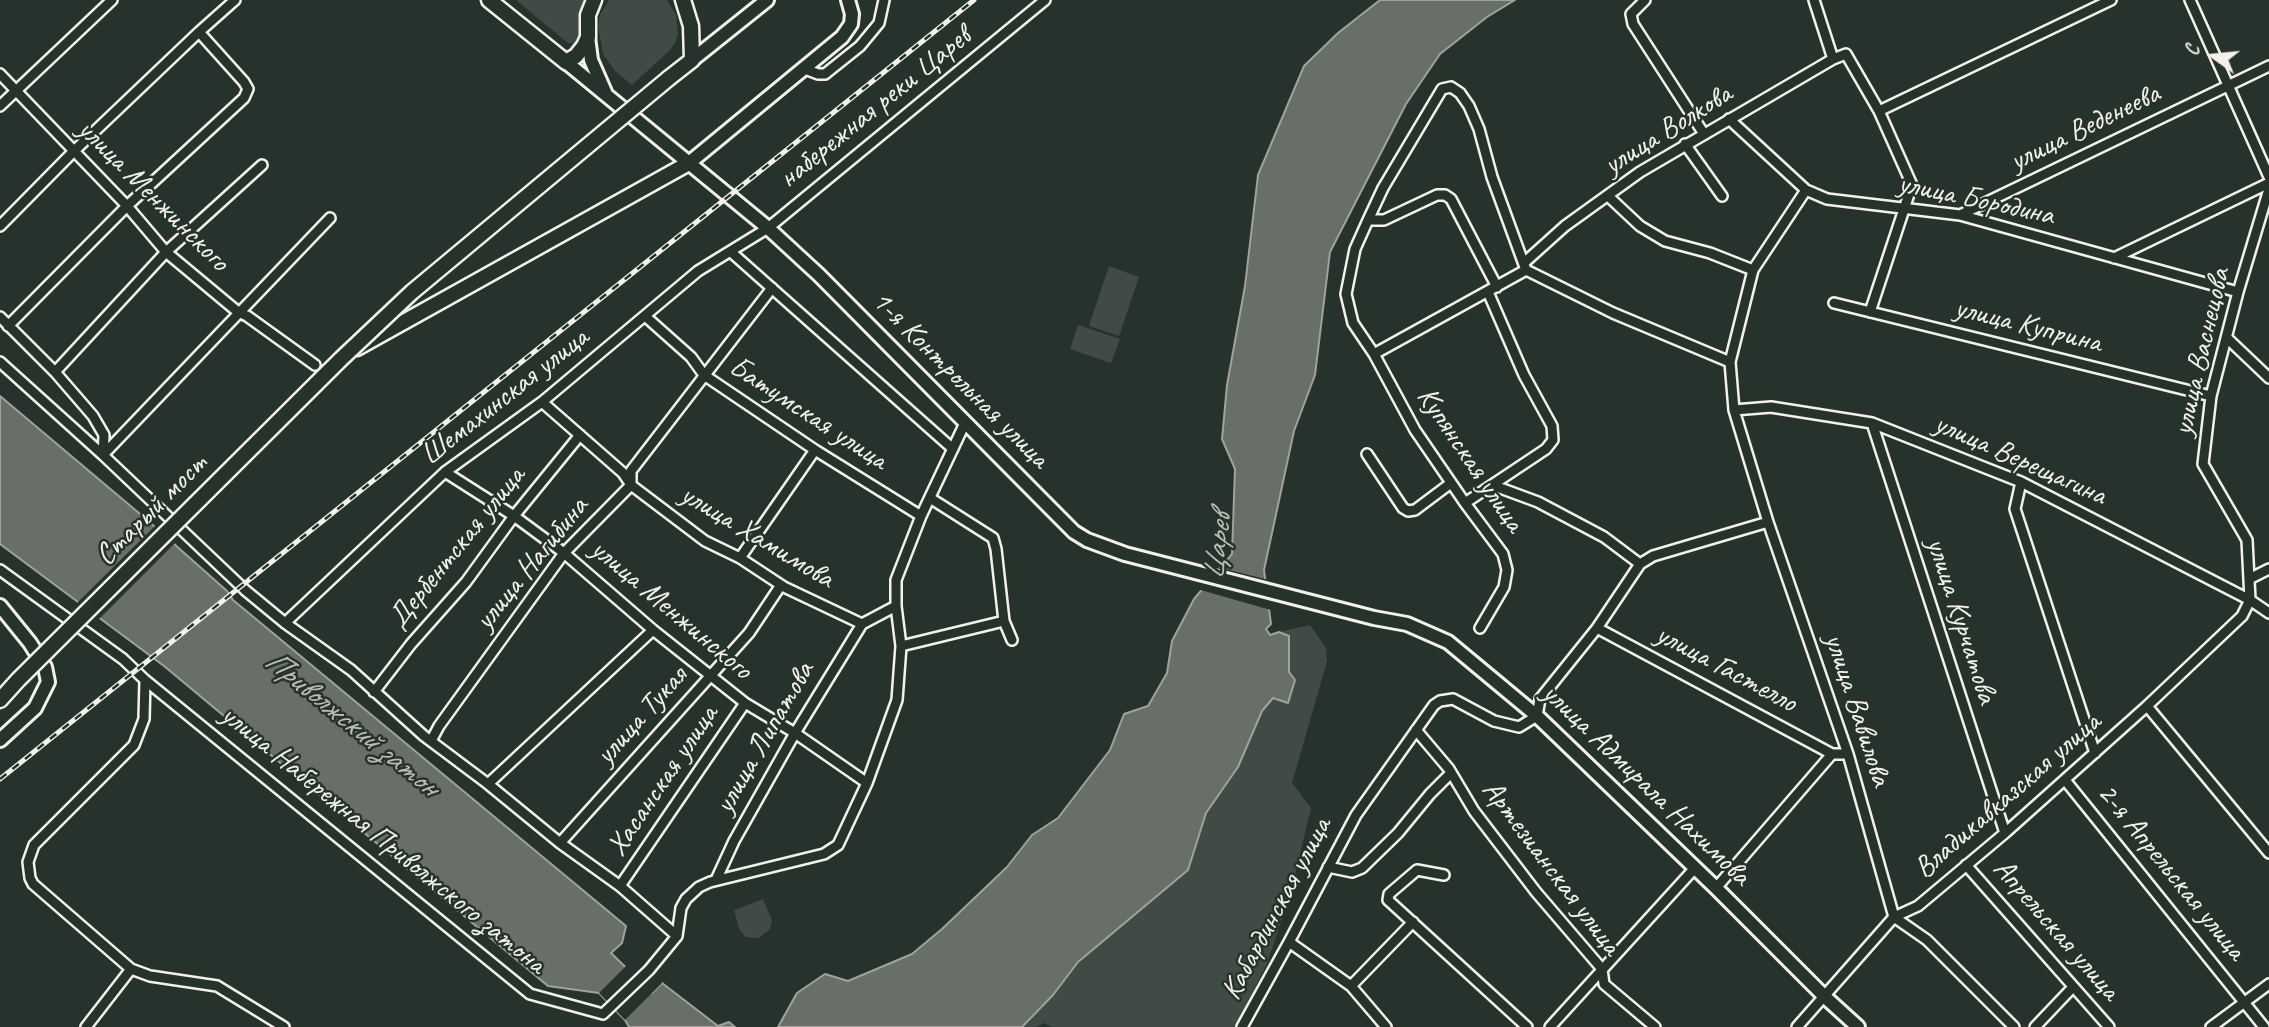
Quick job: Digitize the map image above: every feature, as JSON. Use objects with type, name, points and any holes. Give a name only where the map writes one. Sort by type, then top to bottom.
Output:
[{"type":"main road","points":[[489,0],[565,62],[582,51],[588,37]]},
{"type":"main road","points":[[594,0],[588,15],[588,37],[595,72],[607,96]]},
{"type":"main road","points":[[683,0],[691,26],[692,60]]},
{"type":"main road","points":[[341,359],[466,245],[767,0]]},
{"type":"main road","points":[[341,359],[689,163],[805,69],[847,31],[852,14],[848,0]]},
{"type":"main road","name":"1-я Контрольная улица","points":[[565,62],[768,228],[819,275],[1074,532],[1087,540],[1125,554],[1374,618]]},
{"type":"main road","name":"Старый мост","points":[[0,701],[341,359]]},
{"type":"main road","points":[[0,606],[46,667],[48,682],[35,708],[0,740]]},
{"type":"main road","name":"улица Адмирала Нахимова","points":[[1374,618],[1407,624],[1448,642],[1537,716],[1858,1027]]},
{"type":"street","points":[[0,106],[112,0]]},
{"type":"street","points":[[0,226],[74,151],[235,0]]},
{"type":"street","points":[[805,69],[818,75],[825,74],[860,47],[879,23],[884,0]]},
{"type":"street","name":"набережная реки Царев","points":[[768,228],[1045,0]]},
{"type":"street","points":[[1645,0],[1631,14],[1633,24],[1704,134]]},
{"type":"street","points":[[1814,0],[1833,59]]},
{"type":"street","points":[[1870,312],[1912,185],[1879,111],[2112,0]]},
{"type":"street","points":[[2190,0],[2269,177]]},
{"type":"street","points":[[8,326],[127,206],[244,98],[248,89],[244,82],[199,32]]},
{"type":"street","name":"улица Волкова","points":[[1374,354],[1497,287],[1525,266],[1564,226],[1640,172],[1833,59],[1846,54],[1879,111]]},
{"type":"street","name":"улица Веденеева","points":[[1959,215],[2269,66]]},
{"type":"street","name":"улица Менжинского","points":[[0,74],[127,206],[166,252],[238,312],[315,365]]},
{"type":"street","points":[[1497,287],[1451,199],[1446,195],[1437,195],[1384,220],[1368,220],[1383,188],[1442,89],[1451,87],[1461,93],[1479,129],[1492,177],[1525,266],[1614,313],[1730,362]]},
{"type":"street","name":"улица Бородина","points":[[1728,119],[1806,190],[1827,199],[1959,215],[2238,292]]},
{"type":"street","points":[[1685,144],[1722,197]]},
{"type":"street","points":[[55,372],[166,252],[262,165]]},
{"type":"street","points":[[2114,258],[2269,183]]},
{"type":"street","name":"улица Васнецова","points":[[2250,600],[2248,540],[2203,464],[2211,396],[2269,189]]},
{"type":"street","name":"улица Вавилова","points":[[1806,190],[1753,270],[1730,362],[1734,410],[1768,522],[1847,754],[1894,917]]},
{"type":"street","points":[[1608,196],[1640,226],[1665,241],[1710,253],[1753,270]]},
{"type":"street","points":[[103,455],[330,218]]},
{"type":"street","name":"Купянская улица","points":[[1368,220],[1355,249],[1346,294],[1353,323],[1374,354],[1415,430],[1503,554],[1506,563],[1506,579],[1501,595],[1480,628]]},
{"type":"street","name":"Шемахинская улица","points":[[285,623],[445,472],[542,402],[698,271],[768,228]]},
{"type":"street","points":[[731,252],[953,449]]},
{"type":"street","name":"улица Нагибина","points":[[431,741],[439,726],[564,553],[631,485],[631,471],[772,288]]},
{"type":"street","points":[[1465,503],[1546,449],[1553,440],[1552,426],[1524,375],[1488,292]]},
{"type":"street","name":"улица Куприна","points":[[1834,303],[2211,396]]},
{"type":"street","name":"Батумская улица","points":[[645,316],[691,357],[704,375],[815,450],[921,516]]},
{"type":"street","points":[[0,317],[55,372],[99,424],[104,435],[103,455]]},
{"type":"street","points":[[2227,338],[2269,378]]},
{"type":"street","points":[[0,362],[245,590],[285,623],[351,670],[431,741],[560,843],[620,886],[677,936]]},
{"type":"street","name":"улица Хамимова","points":[[542,402],[623,473],[631,485],[705,541],[740,558],[781,584],[862,624]]},
{"type":"street","name":"улица Верещагина","points":[[1734,410],[1771,407],[1872,423],[2021,482],[2250,600],[2269,613]]},
{"type":"street","points":[[677,936],[681,908],[699,887],[716,880],[824,854],[838,845],[867,783],[897,700],[901,646],[896,580],[921,516],[965,423]]},
{"type":"street","name":"улица Курчатова","points":[[1872,423],[2005,833]]},
{"type":"street","name":"Дербентская улица","points":[[374,692],[411,644],[466,582],[514,516],[580,435]]},
{"type":"street","points":[[740,558],[815,450]]},
{"type":"street","points":[[1367,454],[1403,508],[1408,511],[1415,510],[1451,483]]},
{"type":"street","name":"улица Менжинского","points":[[445,472],[514,516],[564,553],[653,630],[746,703],[867,783]]},
{"type":"street","points":[[2021,482],[2015,509],[2095,753]]},
{"type":"street","points":[[1492,485],[1538,502],[1604,537],[1640,564]]},
{"type":"street","points":[[930,498],[993,538],[1004,621],[1013,640]]},
{"type":"street","points":[[1537,716],[1540,699],[1597,628],[1640,564],[1653,556],[1768,522]]},
{"type":"street","points":[[2249,579],[2269,569]]},
{"type":"street","name":"улица Набережная Приволжского затона","points":[[0,570],[123,659],[145,680],[530,994],[603,1014],[649,970],[677,936]]},
{"type":"street","name":"улица Тукая","points":[[560,843],[749,633],[781,584]]},
{"type":"street","name":"Владикавказская улица","points":[[1797,1027],[1894,917],[1918,906],[2066,780],[2242,616],[2250,600]]},
{"type":"street","points":[[862,624],[896,606]]},
{"type":"street","points":[[901,646],[1004,621]]},
{"type":"street","name":"улица Липатова","points":[[716,880],[734,841],[795,733],[862,624]]},
{"type":"street","name":"улица Гастелло","points":[[1597,628],[1832,754]]},
{"type":"street","points":[[488,784],[653,630]]},
{"type":"street","points":[[145,680],[144,719],[134,745],[34,845],[28,862],[33,884],[131,969],[150,976],[216,986],[284,1027]]},
{"type":"street","name":"Кабардинская улица","points":[[1242,1027],[1356,815],[1434,705],[1447,699],[1458,701],[1506,725],[1519,727],[1537,716]]},
{"type":"street","name":"Хасанская улица","points":[[620,886],[746,703]]},
{"type":"street","points":[[2147,706],[2269,853]]},
{"type":"street","name":"Артезианская улица","points":[[1416,730],[1451,773],[1474,811],[1536,892],[1602,969],[1604,984],[1655,1027]]},
{"type":"street","points":[[1716,888],[1832,754],[1847,754]]},
{"type":"street","points":[[1328,867],[1358,871],[1398,833],[1451,773]]},
{"type":"street","name":"2-я Апрельская улица","points":[[2066,780],[2264,1027]]},
{"type":"street","name":"Апрельская улица","points":[[1966,865],[2109,1027]]},
{"type":"street","points":[[1550,1027],[1694,869]]},
{"type":"street","points":[[1444,875],[1417,870],[1389,894],[1388,900],[1527,1027]]},
{"type":"street","points":[[1894,917],[1927,940],[2014,1027]]},
{"type":"street","points":[[1351,986],[1413,922]]},
{"type":"street","points":[[1290,942],[1351,986],[1386,1027]]},
{"type":"street","points":[[86,1027],[131,969]]},
{"type":"street","points":[[2211,1027],[2269,984]]},
{"type":"street","points":[[2035,1027],[2073,986]]},
{"type":"shaded area","points":[[516,0],[587,0],[581,14],[580,40],[577,43],[568,43]]},
{"type":"shaded area","points":[[609,0],[667,0],[676,15],[678,34],[675,43],[632,85],[615,71],[603,54],[598,26],[600,15]]},
{"type":"shaded area","points":[[1109,266],[1139,277],[1119,336],[1089,326]]},
{"type":"shaded area","points":[[1078,325],[1120,339],[1111,363],[1070,349]]},
{"type":"shaded area","points":[[1310,625],[1326,648],[1327,661],[1292,783],[1311,808],[1292,888],[1267,964],[1235,1027],[1052,1027],[1044,1023],[1036,1027],[1022,1027],[1053,995],[1078,962],[1188,870],[1206,813],[1238,767],[1262,711],[1273,698],[1288,703],[1289,636],[1279,632]]},
{"type":"shaded area","points":[[763,899],[772,920],[770,929],[759,938],[746,937],[740,931],[734,910]]},
{"type":"water","points":[[1380,0],[1515,0],[1487,17],[1440,54],[1406,104],[1330,252],[1315,375],[1294,431],[1264,570],[1271,624],[1266,629],[1270,635],[1279,632],[1289,636],[1289,672],[1295,680],[1288,703],[1273,698],[1262,711],[1238,767],[1206,813],[1188,870],[1078,962],[1053,995],[1022,1027],[778,1027],[797,993],[825,974],[848,981],[912,954],[942,929],[1007,867],[1032,835],[1058,818],[1110,750],[1124,714],[1148,706],[1167,673],[1172,641],[1194,599],[1232,554],[1235,469],[1222,439],[1227,385],[1245,286],[1258,175],[1304,66],[1338,33]]},
{"type":"water","name":"Приволжский затон","points":[[0,396],[146,519],[227,591],[233,600],[626,926],[622,943],[611,953],[652,993],[662,983],[718,1026],[729,1022],[735,1027],[629,1027],[599,993],[548,986],[164,666],[0,544]]},
{"type":"pier","points":[[157,524],[177,541],[97,621],[75,605]]},
{"type":"pier","points":[[1217,567],[1269,580],[1271,610],[1197,589]]},
{"type":"pier","points":[[627,965],[651,988],[660,981],[662,983],[625,1020],[599,993]]},
{"type":"railway","points":[[0,779],[974,0]]},
{"type":"water label","name":"Царев","points":[[1218,547]]}]
